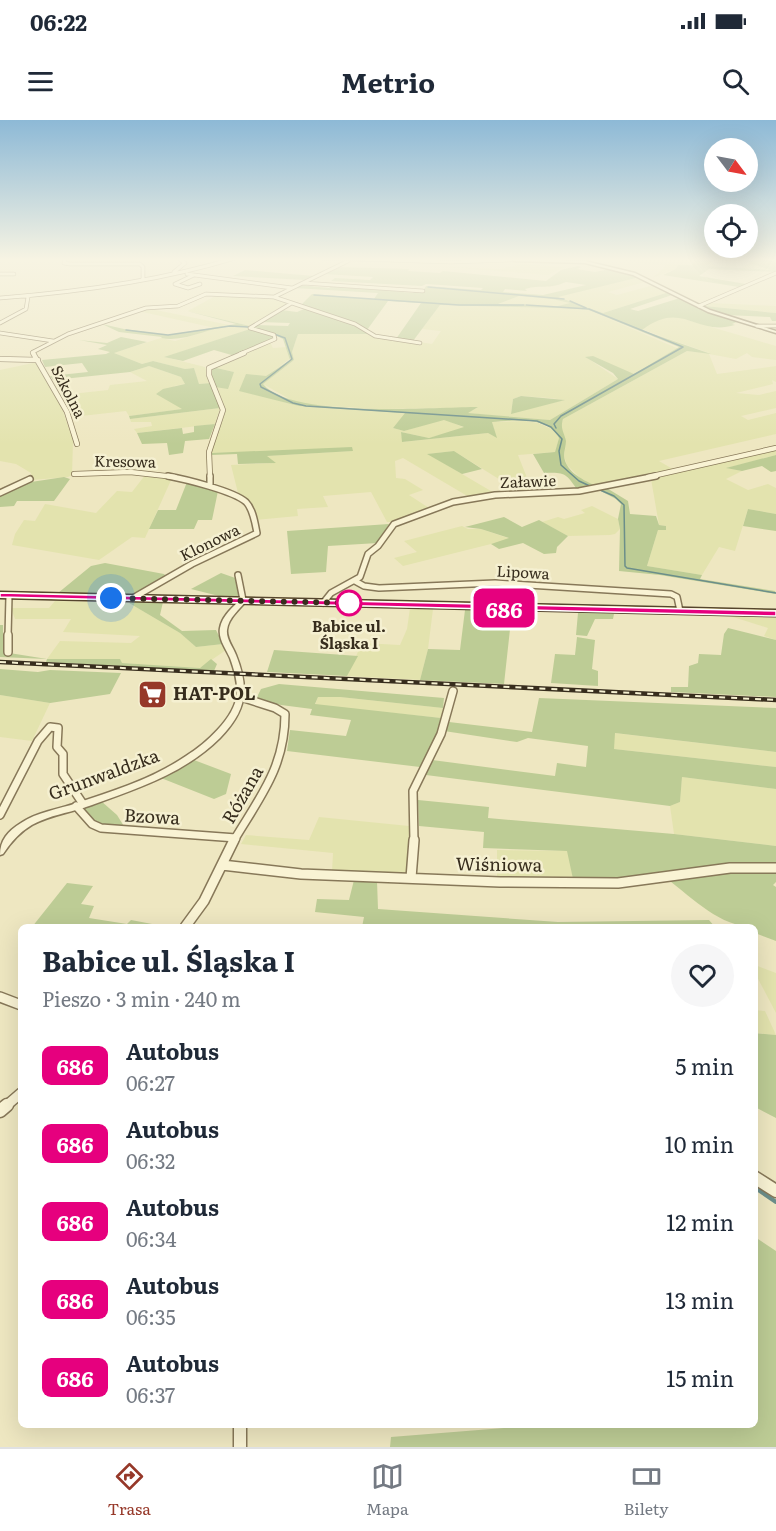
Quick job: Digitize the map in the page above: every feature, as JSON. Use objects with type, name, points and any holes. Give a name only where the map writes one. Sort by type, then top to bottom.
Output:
[{"type":"main road","points":[[4,596],[776,613]]},
{"type":"street","name":"Szkolna","points":[[77,444],[67,412],[33,352],[68,334],[110,320]]},
{"type":"street","points":[[210,485],[209,452],[223,410],[209,375],[209,368],[275,339],[274,335],[250,328],[263,320]]},
{"type":"street","points":[[342,320],[355,324],[375,336],[420,343]]},
{"type":"street","points":[[739,320],[776,332]]},
{"type":"street","points":[[757,326],[776,326]]},
{"type":"street","points":[[0,333],[53,341]]},
{"type":"street","points":[[0,359],[38,360]]},
{"type":"street","name":"Załawie","points":[[355,581],[363,575],[368,554],[378,546],[394,524],[432,508],[495,495],[579,491],[661,475],[776,448]]},
{"type":"street","name":"Kresowa","points":[[74,474],[141,472],[210,485]]},
{"type":"street","points":[[0,493],[30,479]]},
{"type":"street","name":"Klonowa","points":[[133,598],[192,564],[257,533],[246,502],[210,485]]},
{"type":"street","points":[[237,574],[243,600],[226,620],[223,633],[235,662],[241,697]]},
{"type":"street","points":[[323,603],[331,591],[355,581]]},
{"type":"street","name":"Lipowa","points":[[355,581],[364,586],[379,588],[495,583],[671,594],[677,597],[680,611]]},
{"type":"street","points":[[4,596],[8,652]]},
{"type":"street","points":[[411,879],[414,847],[413,792],[441,734],[453,691]]},
{"type":"street","name":"Grunwaldzka","points":[[0,852],[3,839],[29,820],[42,814],[79,805],[151,778],[203,749],[226,724],[241,697]]},
{"type":"street","name":"Różana","points":[[188,924],[201,908],[236,838],[269,786],[283,749],[286,730],[285,714],[276,708],[241,697]]},
{"type":"street","name":"Bzowa","points":[[0,815],[10,801],[39,734],[50,727],[58,728],[57,747],[63,754],[63,774],[92,824],[101,828],[236,838]]},
{"type":"street","name":"Wiśniowa","points":[[222,865],[301,874],[411,879],[618,883],[730,868],[776,868]]},
{"type":"street","points":[[0,997],[18,1004]]},
{"type":"street","points":[[0,1111],[18,1096]]},
{"type":"street","points":[[758,1180],[776,1191]]},
{"type":"street","points":[[240,1428],[240,1447]]},
{"type":"green space","points":[[178,320],[204,320],[229,325],[215,328]]},
{"type":"green space","points":[[221,320],[250,326],[248,328],[226,327],[172,339],[119,332],[102,324],[168,335],[236,324]]},
{"type":"green space","points":[[225,320],[260,320],[250,326]]},
{"type":"green space","points":[[264,320],[340,320],[353,324],[369,334],[298,334],[292,352],[294,360],[263,384],[278,395],[331,407],[398,409],[478,407],[468,413],[550,420],[618,379],[613,373],[585,357],[593,356],[634,374],[679,347],[613,320],[660,320],[642,330],[711,354],[687,351],[563,419],[562,428],[566,441],[565,462],[576,475],[598,487],[578,491],[571,480],[564,475],[544,473],[533,454],[555,452],[559,438],[547,426],[538,423],[529,421],[492,422],[497,438],[488,433],[402,442],[401,432],[429,438],[464,427],[444,420],[404,431],[393,428],[405,413],[299,406],[239,391],[246,374],[266,376],[290,360],[283,339],[275,335],[273,339],[235,356],[214,350],[183,361],[164,357],[250,329],[266,333],[251,328],[255,325],[288,326],[290,323],[260,322]]},
{"type":"green space","points":[[344,320],[374,320],[367,330]]},
{"type":"green space","points":[[409,320],[429,320],[413,341],[396,339]]},
{"type":"green space","points":[[429,320],[611,320],[679,349],[634,374],[586,357],[618,379],[550,420],[467,413],[476,408],[378,409],[313,405],[295,402],[263,384],[294,360],[292,352],[298,334],[369,334],[432,344],[441,331],[422,329]],"holes":[[[521,396],[564,400],[511,413],[513,399]]]},
{"type":"green space","points":[[657,320],[687,320],[776,346],[776,360],[752,357],[747,353],[736,359],[709,354],[717,374],[776,366],[776,382],[772,380],[773,384],[736,393],[759,395],[776,391],[776,408],[741,416],[748,420],[776,413],[776,434],[659,461],[676,471],[598,487],[580,478],[567,465],[564,456],[566,443],[560,427],[563,419],[687,351],[709,353],[641,329]]},
{"type":"green space","points":[[686,320],[739,321],[732,324],[735,325],[709,326]]},
{"type":"green space","points":[[241,326],[250,329],[165,357],[205,367],[211,383],[199,384],[194,368],[185,369],[153,361],[142,364],[113,353],[161,338],[175,341],[217,328]]},
{"type":"green space","points":[[121,337],[147,342],[114,353],[142,364],[153,361],[185,369],[194,368],[199,384],[211,383],[220,408],[130,419],[129,416],[182,409],[156,394],[163,389],[185,384],[181,377],[149,366],[130,372],[53,380],[50,376],[88,372],[82,363],[45,367],[42,360],[106,354],[110,352],[98,349],[107,345],[79,340],[107,343]]},
{"type":"green space","points":[[270,342],[273,348],[287,347],[291,358],[266,376],[262,376],[263,396],[299,406],[406,413],[393,428],[404,431],[444,419],[465,428],[429,438],[401,432],[403,442],[488,433],[496,437],[492,422],[538,423],[556,431],[559,438],[555,452],[518,455],[533,493],[521,493],[454,451],[428,454],[496,494],[469,497],[403,458],[395,461],[396,478],[405,479],[423,490],[409,495],[429,508],[395,522],[387,522],[371,492],[323,496],[328,507],[297,509],[298,516],[255,520],[250,503],[234,495],[238,493],[231,465],[274,463],[266,456],[352,451],[211,453],[225,412],[215,387],[234,372],[212,367]]},
{"type":"green space","points":[[38,362],[62,408],[73,441],[72,475],[68,477],[32,480],[31,473],[16,464],[0,461],[0,370]]},
{"type":"green space","points":[[149,366],[181,377],[185,384],[174,386],[176,405],[183,409],[129,416],[126,411],[72,417],[62,395],[108,390],[110,385],[147,381],[130,372]]},
{"type":"green space","points":[[212,367],[234,372],[228,389],[215,387],[209,370]]},
{"type":"green space","points":[[521,396],[565,400],[511,414],[513,399]]},
{"type":"green space","points":[[220,408],[215,424],[137,433],[134,429],[152,426],[151,422],[131,422],[130,419]]},
{"type":"green space","points":[[215,424],[209,439],[185,441],[183,453],[169,455],[167,443],[142,444],[137,433],[182,428],[183,434],[194,432],[194,426]]},
{"type":"green space","points":[[352,447],[353,451],[267,456],[276,463],[238,464],[237,454],[211,455],[211,453]]},
{"type":"green space","points":[[776,449],[776,455],[727,468],[742,471],[726,479],[748,490],[768,484],[776,488],[776,514],[748,509],[735,551],[719,547],[702,575],[647,566],[658,530],[666,529],[666,526],[659,525],[651,479]]},
{"type":"green space","points":[[454,451],[482,469],[462,474],[427,454]]},
{"type":"green space","points":[[776,455],[776,471],[771,472],[762,466],[742,471],[726,468]]},
{"type":"green space","points":[[146,474],[172,478],[145,538],[132,537],[99,560],[12,545],[15,534],[24,520],[35,521],[45,504],[96,513],[117,491],[132,492]]},
{"type":"green space","points":[[64,477],[70,479],[54,501],[17,501],[14,506],[0,507],[0,494],[31,482]]},
{"type":"green space","points":[[187,482],[218,491],[212,520],[198,520],[194,529],[149,529],[158,510],[176,510]]},
{"type":"green space","points":[[605,487],[628,501],[630,514],[656,516],[659,525],[666,526],[666,530],[658,530],[647,566],[702,575],[700,579],[775,591],[776,594],[660,575],[619,571],[620,529],[618,519],[621,504],[597,489]]},
{"type":"green space","points":[[592,506],[618,519],[620,529],[615,534],[568,536],[542,522],[585,513],[581,510]]},
{"type":"green space","points":[[748,509],[776,514],[776,531],[743,526]]},
{"type":"green space","points":[[504,517],[522,527],[539,520],[568,536],[557,547],[556,553],[544,554],[523,543],[499,549],[491,544],[509,538],[481,529],[465,527]]},
{"type":"green space","points":[[389,524],[378,543],[328,546],[326,572],[291,574],[287,531]]},
{"type":"green space","points":[[462,526],[468,529],[481,529],[511,539],[403,566],[394,558],[417,552],[404,541]]},
{"type":"green space","points":[[105,563],[166,576],[133,595],[58,593],[91,566]]},
{"type":"green space","points":[[221,573],[241,580],[246,597],[223,597],[191,589]]},
{"type":"green space","points":[[55,601],[129,603],[180,633],[196,647],[223,644],[226,650],[200,668],[121,663],[119,659],[47,659],[60,641],[131,643],[140,636],[63,632],[71,619],[15,619],[11,608],[49,608]]},
{"type":"green space","points":[[163,602],[160,615],[182,631],[216,630],[223,644],[196,647],[180,633],[129,603]]},
{"type":"green space","points":[[410,608],[433,609],[428,649],[420,680],[347,676],[362,643],[400,645],[407,629]]},
{"type":"green space","points":[[465,610],[512,611],[504,684],[420,680],[428,649],[460,650]]},
{"type":"green space","points":[[578,613],[614,614],[613,619],[595,619],[587,636],[576,635]]},
{"type":"green space","points":[[730,616],[776,618],[776,640],[764,636],[768,628]]},
{"type":"green space","points":[[0,625],[3,625],[3,652],[47,659],[0,657]]},
{"type":"green space","points":[[728,628],[776,640],[776,697],[671,692],[671,687],[688,687],[689,666],[698,663],[699,654],[721,655],[724,634]]},
{"type":"green space","points":[[577,637],[595,640],[592,669],[598,671],[598,686],[551,683],[555,654],[575,655]]},
{"type":"green space","points":[[274,650],[358,656],[347,676],[267,672]]},
{"type":"green space","points":[[47,659],[120,659],[122,663],[200,668],[211,659],[217,664],[214,671],[46,662]]},
{"type":"green space","points":[[0,669],[121,673],[110,694],[50,703],[0,695]]},
{"type":"green space","points":[[279,684],[444,698],[443,708],[340,697],[318,697],[315,704],[441,718],[438,734],[420,767],[287,751],[290,730],[346,736],[351,720],[310,715],[312,709],[256,699],[261,689]]},
{"type":"green space","points":[[0,695],[50,703],[32,741],[0,737]]},
{"type":"green space","points":[[318,697],[340,697],[443,708],[441,718],[315,705]]},
{"type":"green space","points":[[539,698],[776,708],[776,752],[615,733],[614,749],[776,767],[776,789],[682,777],[680,802],[670,806],[426,775],[432,760],[555,776],[557,763],[586,767],[588,746],[528,738],[517,742],[444,731],[449,722],[532,732]]},
{"type":"green space","points":[[614,733],[776,752],[776,767],[614,749]]},
{"type":"green space","points":[[194,760],[231,774],[226,794],[214,799],[161,778]]},
{"type":"green space","points":[[682,777],[776,789],[776,846],[674,834],[670,806],[680,802]]},
{"type":"green space","points":[[418,800],[489,807],[488,818],[674,834],[776,846],[776,866],[619,880],[573,879],[567,851],[483,848],[484,832],[419,826]]},
{"type":"green space","points":[[101,801],[117,815],[125,828],[100,823],[91,818],[82,808]]},
{"type":"green space","points":[[319,817],[409,826],[409,867],[406,876],[332,872],[333,853],[241,844],[246,835],[309,840]]},
{"type":"green space","points":[[497,850],[568,851],[573,879],[497,880]]},
{"type":"green space","points":[[728,870],[776,871],[776,882],[773,885],[776,887],[776,941],[758,934],[758,924],[736,924],[719,917],[667,879]]},
{"type":"green space","points":[[354,880],[377,881],[378,909],[558,922],[709,920],[712,924],[363,924],[364,917],[315,912],[317,899],[349,900]]},
{"type":"green space","points":[[67,883],[93,886],[81,904],[94,906],[89,918],[127,924],[34,924]]},
{"type":"green space","points":[[131,920],[152,924],[127,924]]},
{"type":"green space","points":[[758,966],[776,973],[776,1013],[758,979]]},
{"type":"green space","points":[[758,1010],[765,1011],[776,1035],[758,1033]]},
{"type":"green space","points":[[758,1033],[776,1035],[776,1118],[758,1109]]},
{"type":"green space","points":[[758,1239],[776,1251],[776,1447],[390,1447],[391,1437],[504,1428],[758,1428]]},
{"type":"waterway","points":[[556,428],[554,424],[561,416],[683,347],[616,320]]},
{"type":"waterway","points":[[126,330],[168,335],[230,326],[248,327]]},
{"type":"waterway","points":[[274,334],[285,338],[292,359],[260,384],[261,387],[293,403],[306,406],[537,421],[551,427],[562,439],[559,451],[561,465],[579,481],[592,487]]},
{"type":"waterway","points":[[600,490],[614,496],[624,505],[625,566],[627,568],[776,593]]},
{"type":"waterway","points":[[758,1190],[776,1202]]},
{"type":"railway","points":[[0,662],[776,700]]},
{"type":"bus line","name":"686","points":[[0,595],[776,613]]},
{"type":"place","name":"Babice ul. Śląska I","points":[[349,603]]},
{"type":"place","name":"HAT-POL","points":[[152,694]]},
{"type":"route","points":[[111,598],[349,603]]}]
